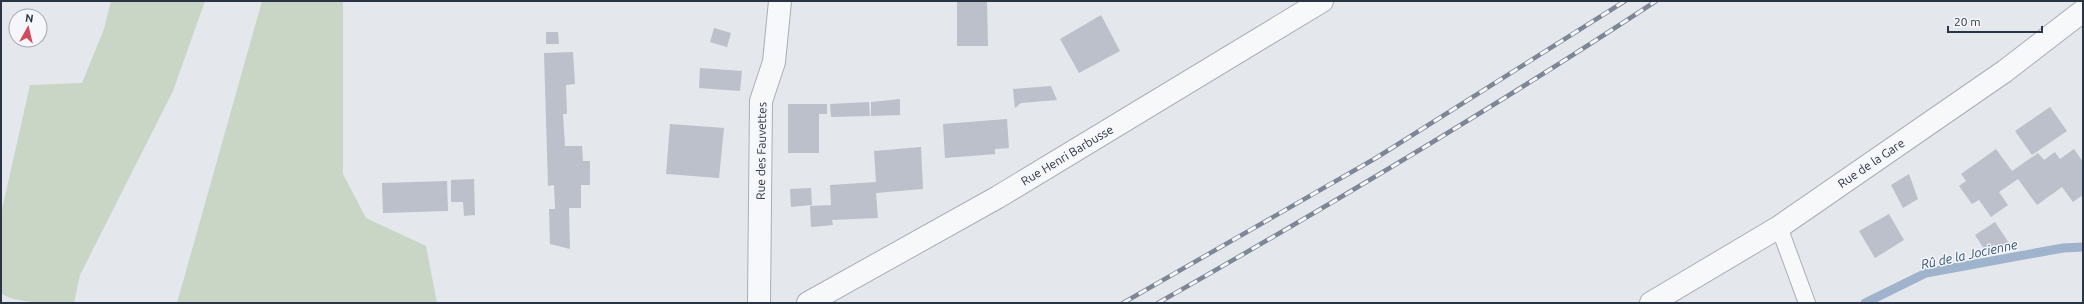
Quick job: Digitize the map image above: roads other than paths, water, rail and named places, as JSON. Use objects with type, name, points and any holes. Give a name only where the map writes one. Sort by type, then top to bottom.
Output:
[{"type":"street","name":"Rue des Fauvettes","points":[[759,303],[761,101],[774,62],[780,1]]},
{"type":"street","name":"Rue Henri Barbusse","points":[[808,303],[998,197],[1322,1]]},
{"type":"street","name":"Rue de la Gare","points":[[1651,303],[1779,227],[2005,72],[2083,11]]},
{"type":"lane","points":[[1779,227],[1807,303]]},
{"type":"waterway","name":"Rû de la Jocienne","points":[[1865,303],[1926,273],[2063,248],[2083,247]]},
{"type":"railway","points":[[1123,303],[1376,158],[1625,1]]},
{"type":"railway","points":[[1158,303],[1410,156],[1534,80],[1656,1]]}]
